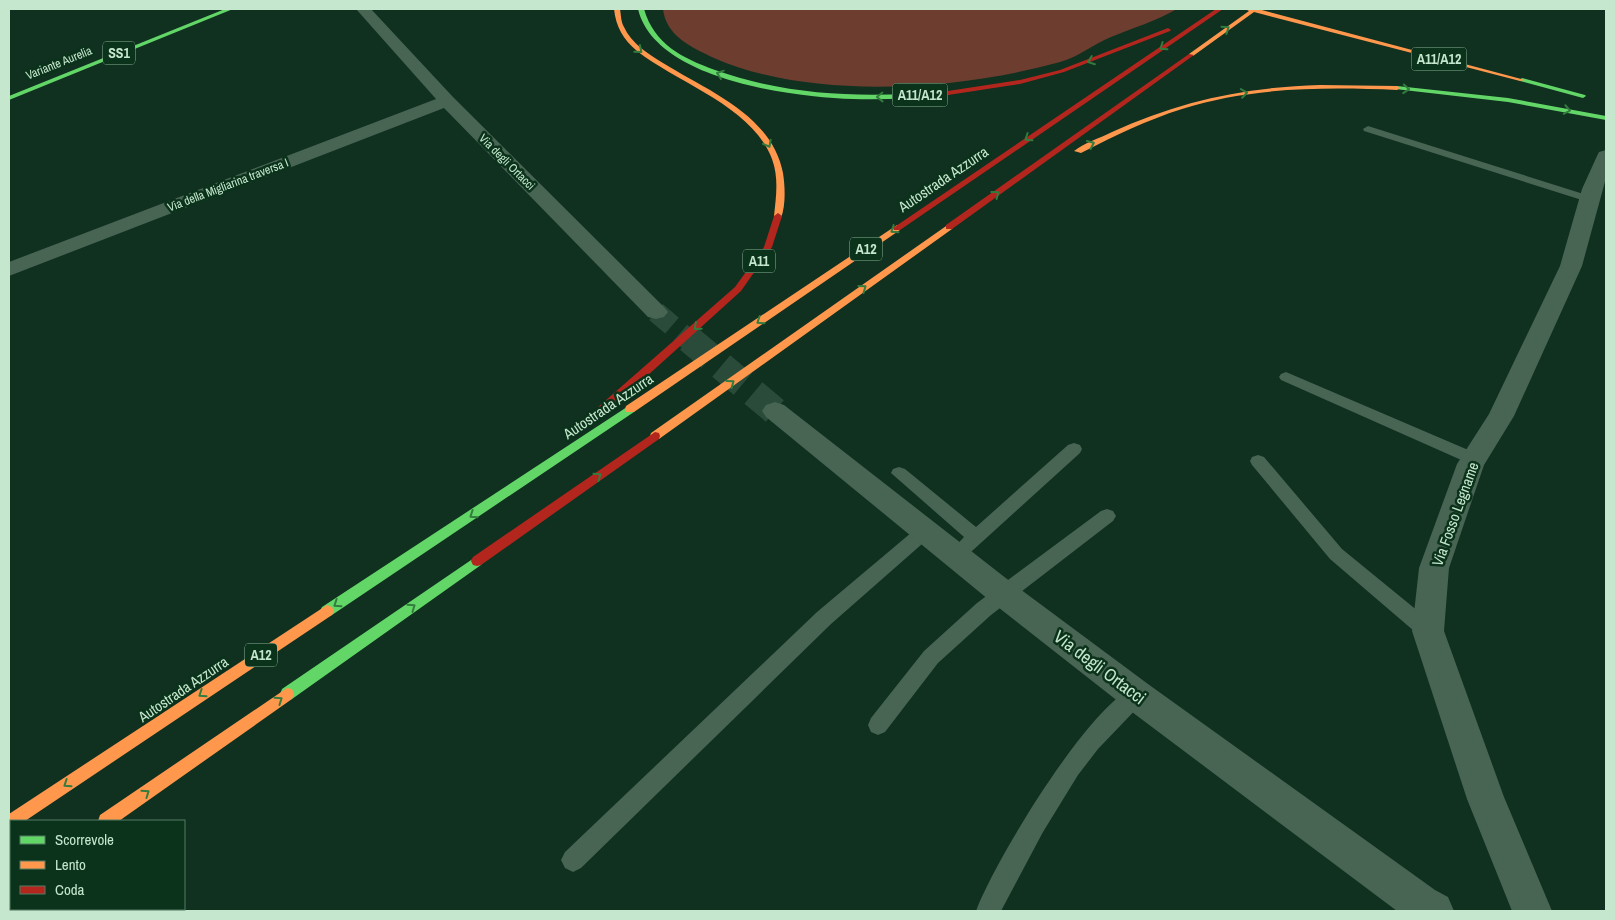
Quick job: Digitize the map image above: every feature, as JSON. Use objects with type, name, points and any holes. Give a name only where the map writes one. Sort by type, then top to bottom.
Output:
[{"type":"highway","name":"Variante Aurelia","points":[[9,88],[210,9]]},
{"type":"highway","name":"Variante Aurelia","points":[[9,98],[230,9]]},
{"type":"highway","name":"A11","points":[[513,488],[722,305],[744,282],[766,250],[777,227],[782,205],[779,174],[775,158],[758,129],[741,112],[718,96],[638,50],[620,29],[617,9]]},
{"type":"highway","name":"A11/A12","points":[[641,9],[644,23],[658,41],[684,59],[706,69],[769,87],[821,94],[876,97],[964,91],[1038,78],[1091,61],[1219,10]]},
{"type":"highway","points":[[1248,9],[1276,11],[1597,95]]},
{"type":"highway","name":"A12","points":[[107,820],[719,392],[1255,9]]},
{"type":"highway","name":"Autostrada Azzurra","points":[[14,820],[513,488],[1219,10]]},
{"type":"highway","points":[[1015,180],[1161,114],[1194,103],[1258,91],[1313,87],[1408,89],[1497,99],[1606,118]]},
{"type":"street","name":"Via degli Ortacci","points":[[364,9],[447,101],[656,312]]},
{"type":"street","name":"Via della Migliarina traversa I","points":[[9,269],[447,101]]},
{"type":"street","name":"Via Fosso Legname","points":[[1532,911],[1486,799],[1428,631],[1434,568],[1474,459],[1501,416],[1570,270],[1589,200],[1606,156]]},
{"type":"street","name":"Via degli Ortacci","points":[[776,411],[924,532],[965,546],[1005,595],[1136,695],[1420,904],[1434,911]]},
{"type":"lane","points":[[1368,129],[1589,200]]},
{"type":"lane","points":[[1286,377],[1474,459]]},
{"type":"lane","points":[[899,473],[965,546],[1074,449]]},
{"type":"lane","points":[[1258,460],[1336,554],[1428,631]]},
{"type":"lane","points":[[878,724],[932,657],[984,609],[1107,516]]},
{"type":"lane","points":[[573,860],[824,618],[924,532]]},
{"type":"lane","points":[[988,911],[1035,820],[1090,742],[1116,711],[1136,695]]},
{"type":"shaded area","points":[[663,9],[1177,9],[1153,21],[1104,40],[1060,62],[1020,72],[977,79],[886,87],[840,86],[795,81],[753,72],[714,58],[681,40],[669,27]]},
{"type":"tunnel","points":[[656,312],[690,341]]},
{"type":"tunnel","points":[[689,339],[775,411]]},
{"type":"traffic: fast","points":[[9,98],[230,9]]},
{"type":"traffic: fast","points":[[641,9],[648,29],[655,38],[672,52],[691,63],[731,78],[792,92],[823,95],[885,97],[948,93]]},
{"type":"traffic: fast","points":[[1522,80],[1583,96]]},
{"type":"traffic: fast","points":[[1397,88],[1508,100],[1606,118]]},
{"type":"traffic: fast","points":[[327,611],[630,409]]},
{"type":"traffic: fast","points":[[287,694],[477,561]]},
{"type":"traffic: slow","points":[[617,9],[621,28],[639,50],[730,106],[750,121],[766,139],[776,160],[781,185],[778,216]]},
{"type":"traffic: slow","points":[[1248,9],[1522,80]]},
{"type":"traffic: slow","points":[[1191,55],[1255,9]]},
{"type":"traffic: slow","points":[[1078,151],[1134,124],[1194,103],[1219,97],[1294,88],[1397,88]]},
{"type":"traffic: slow","points":[[655,436],[949,227]]},
{"type":"traffic: slow","points":[[630,409],[897,228]]},
{"type":"traffic: slow","points":[[14,820],[327,611]]},
{"type":"traffic: slow","points":[[107,820],[287,694]]},
{"type":"traffic: jam","points":[[897,228],[1220,9]]},
{"type":"traffic: jam","points":[[948,93],[1020,82],[1062,71],[1168,30]]},
{"type":"traffic: jam","points":[[949,227],[1191,55]]},
{"type":"traffic: jam","points":[[601,411],[738,289],[768,247],[778,216]]},
{"type":"traffic: jam","points":[[477,561],[655,436]]}]
